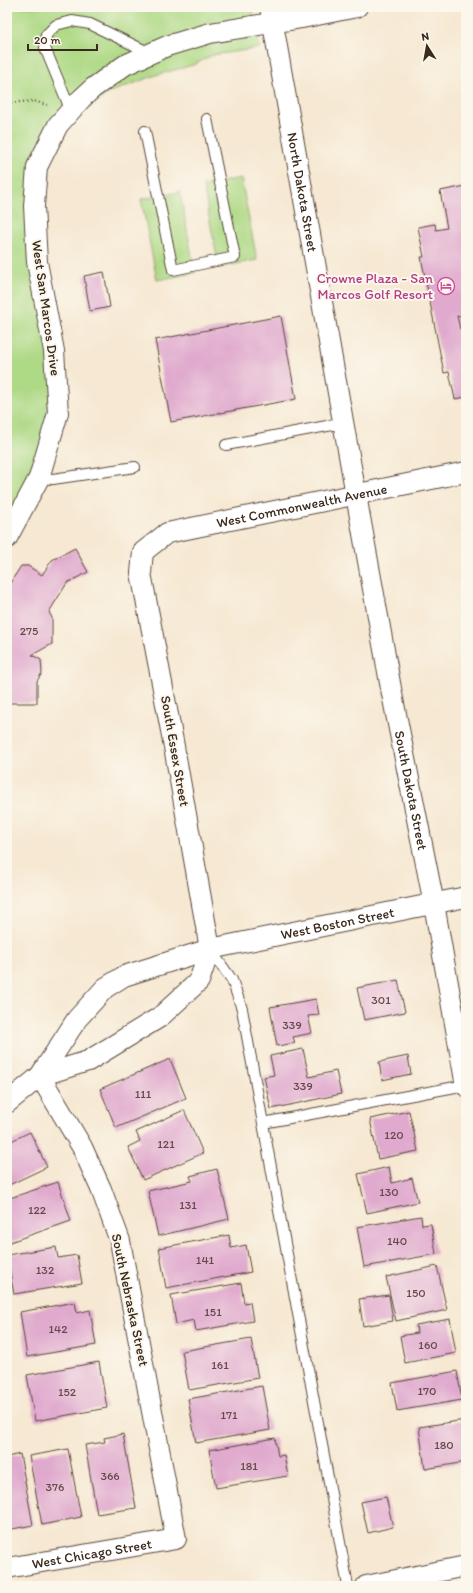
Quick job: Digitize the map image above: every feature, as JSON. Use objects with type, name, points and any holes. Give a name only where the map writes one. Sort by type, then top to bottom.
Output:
[{"type":"street","name":"West San Marcos Drive","points":[[7,538],[39,478],[58,414],[54,351],[37,262],[34,206],[37,167],[58,125],[93,88],[125,65],[167,46],[271,15],[357,7]]},
{"type":"street","name":"North Dakota Street","points":[[271,15],[356,495]]},
{"type":"street","name":"West Commonwealth Avenue","points":[[143,552],[167,533],[466,472]]},
{"type":"street","name":"South Dakota Street","points":[[356,495],[392,694],[434,904],[466,1086]]},
{"type":"street","name":"South Essex Street","points":[[143,552],[141,573],[174,741],[210,949]]},
{"type":"street","name":"West Boston Street","points":[[7,1103],[40,1076],[77,1019],[104,988],[124,976],[210,949],[466,897]]},
{"type":"street","name":"West Boston Street","points":[[40,1076],[88,1062],[160,1017],[199,981],[210,949]]},
{"type":"street","name":"South Nebraska Street","points":[[40,1076],[82,1147],[101,1189],[120,1241],[176,1539]]},
{"type":"street","name":"West Chicago Street","points":[[7,1568],[176,1539]]},
{"type":"street","points":[[366,1586],[466,1566]]},
{"type":"lane","points":[[71,111],[45,48],[46,35],[56,25],[72,21],[90,24],[150,53]]},
{"type":"lane","points":[[145,131],[173,270],[235,258],[207,119]]},
{"type":"lane","points":[[226,445],[343,423]]},
{"type":"lane","points":[[39,478],[52,478],[135,467]]},
{"type":"lane","points":[[210,949],[232,980],[242,1009],[348,1586]]},
{"type":"lane","points":[[263,1123],[466,1086]]},
{"type":"path","points":[[7,103],[34,101],[71,111]]},
{"type":"green space","points":[[7,7],[252,7],[260,48],[213,55],[193,65],[156,75],[108,93],[82,114],[58,125],[49,166],[34,206],[58,413],[7,538]]},
{"type":"green space","points":[[241,178],[257,260],[219,267],[203,186]]},
{"type":"green space","points":[[180,192],[195,273],[157,280],[141,199]]},
{"type":"building","name":"Crowne Plaza - San Marcos Golf Resort","points":[[466,186],[466,235],[464,235],[466,244],[466,315],[457,316],[460,329],[466,328],[466,397],[455,399],[449,372],[444,373],[421,257],[424,257],[418,227],[435,224],[436,230],[447,228],[440,191]]},
{"type":"building","points":[[104,272],[110,307],[90,311],[84,276]]},
{"type":"building","points":[[281,316],[296,399],[171,422],[155,340]]},
{"type":"building","points":[[75,548],[88,572],[67,583],[49,612],[52,618],[52,644],[32,655],[41,660],[42,673],[37,681],[37,703],[7,703],[7,588],[21,566],[28,566],[42,575],[52,560]]},
{"type":"building","points":[[398,980],[405,1012],[364,1020],[357,988]]},
{"type":"building","points":[[316,999],[319,1015],[308,1016],[312,1033],[293,1037],[295,1043],[277,1046],[270,1007]]},
{"type":"building","points":[[303,1049],[309,1077],[336,1071],[341,1094],[271,1109],[264,1077],[274,1075],[270,1056]]},
{"type":"building","points":[[408,1056],[411,1074],[382,1080],[379,1062]]},
{"type":"building","points":[[170,1059],[186,1098],[116,1128],[100,1089]]},
{"type":"building","points":[[184,1110],[203,1153],[143,1180],[128,1147],[140,1141],[136,1132]]},
{"type":"building","points":[[409,1111],[418,1151],[378,1159],[370,1119]]},
{"type":"building","points":[[30,1132],[47,1167],[7,1186],[7,1143]]},
{"type":"building","points":[[389,1167],[392,1183],[412,1178],[418,1202],[367,1213],[358,1174]]},
{"type":"building","points":[[217,1169],[229,1219],[158,1236],[148,1191],[192,1181],[190,1176]]},
{"type":"building","points":[[58,1182],[71,1221],[7,1243],[7,1199]]},
{"type":"building","points":[[421,1216],[422,1225],[431,1224],[436,1254],[364,1267],[357,1227]]},
{"type":"building","points":[[229,1235],[231,1248],[246,1245],[251,1272],[166,1288],[159,1248]]},
{"type":"building","points":[[56,1247],[58,1258],[77,1255],[82,1283],[14,1294],[7,1255]]},
{"type":"building","points":[[437,1266],[447,1310],[396,1321],[386,1277]]},
{"type":"building","points":[[241,1283],[244,1303],[250,1302],[253,1321],[196,1331],[194,1320],[176,1324],[171,1295]]},
{"type":"building","points":[[389,1295],[393,1321],[363,1326],[359,1299]]},
{"type":"building","points":[[75,1302],[77,1313],[90,1310],[96,1345],[27,1357],[20,1312]]},
{"type":"building","points":[[450,1319],[456,1353],[405,1363],[400,1336],[417,1333],[416,1325]]},
{"type":"building","points":[[251,1339],[258,1378],[189,1390],[182,1351]]},
{"type":"building","points":[[99,1362],[107,1408],[35,1421],[27,1375]]},
{"type":"building","points":[[457,1371],[462,1400],[397,1411],[392,1383]]},
{"type":"building","points":[[262,1386],[270,1430],[196,1443],[188,1399]]},
{"type":"building","points":[[465,1420],[466,1462],[425,1469],[419,1427]]},
{"type":"building","points":[[123,1434],[136,1508],[97,1514],[85,1445],[105,1442],[104,1438]]},
{"type":"building","points":[[275,1438],[278,1456],[284,1455],[288,1476],[216,1488],[209,1450]]},
{"type":"building","points":[[68,1449],[81,1517],[42,1525],[29,1456]]},
{"type":"building","points":[[20,1454],[33,1525],[7,1530],[7,1457]]},
{"type":"building","points":[[386,1497],[393,1527],[368,1533],[361,1502]]},
{"type":"place","name":"Crowne Plaza - San Marcos Golf Resort","points":[[446,286]]}]
